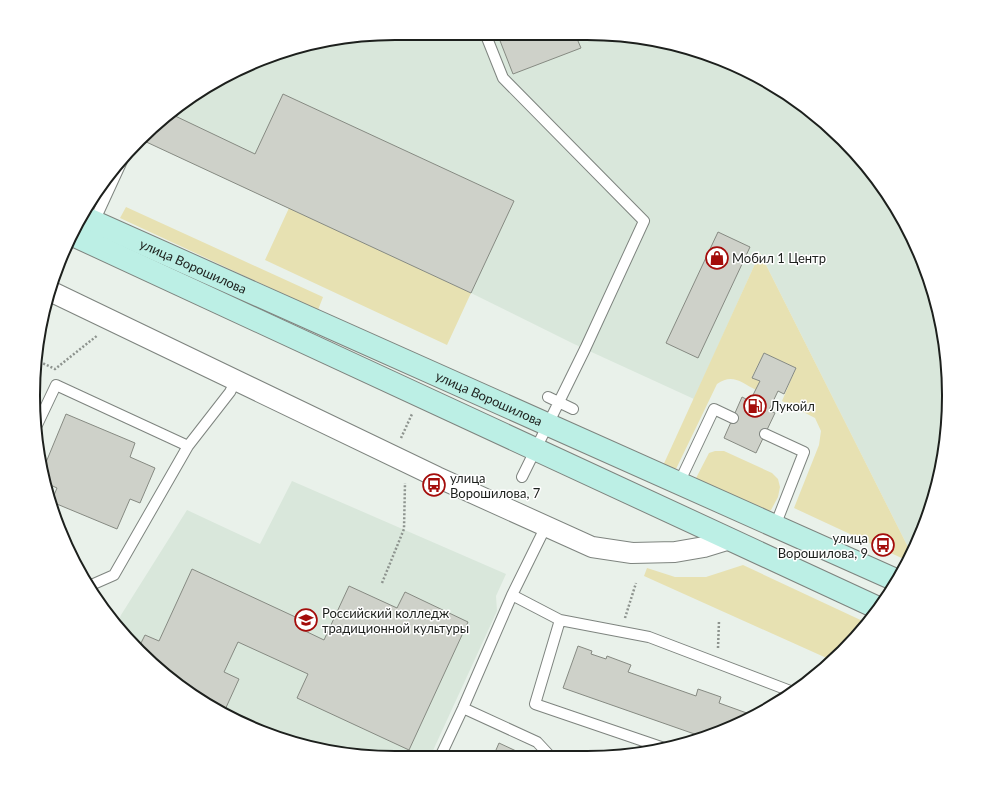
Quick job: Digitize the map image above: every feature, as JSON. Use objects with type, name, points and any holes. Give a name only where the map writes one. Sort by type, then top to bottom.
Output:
[{"type":"street","name":"улица Ворошилова","points":[[83,228],[548,425],[891,578]]},
{"type":"street","name":"улица Ворошилова","points":[[83,228],[535,449],[873,606]]},
{"type":"street","points":[[55,293],[437,477],[592,547],[632,553],[675,552],[704,547],[730,539]]},
{"type":"lane","points":[[488,40],[503,78],[644,221],[585,349],[522,477]]},
{"type":"lane","points":[[83,228],[105,191]]},
{"type":"lane","points":[[94,584],[114,575],[188,446],[230,392],[236,380]]},
{"type":"lane","points":[[41,417],[56,384],[188,446]]},
{"type":"lane","points":[[548,397],[573,409]]},
{"type":"lane","points":[[679,483],[714,409],[733,418]]},
{"type":"lane","points":[[765,434],[804,452],[775,526]]},
{"type":"lane","points":[[443,751],[512,595],[546,526]]},
{"type":"lane","points":[[512,595],[560,620],[649,637],[787,689]]},
{"type":"lane","points":[[560,620],[535,704],[654,744]]},
{"type":"lane","points":[[463,708],[538,742],[546,751]]},
{"type":"path","points":[[42,363],[55,369],[99,334]]},
{"type":"path","points":[[398,445],[414,411]]},
{"type":"path","points":[[382,583],[404,530],[405,482]]},
{"type":"path","points":[[621,632],[636,583]]},
{"type":"path","points":[[718,663],[719,621]]},
{"type":"shaded area","points":[[396,40],[610,41],[633,43],[679,52],[723,67],[744,77],[784,100],[803,113],[838,144],[854,161],[869,179],[894,218],[915,259],[923,281],[930,303],[939,349],[942,396],[941,419],[939,442],[930,488],[915,532],[908,547],[760,253],[694,399],[574,344],[471,293],[146,142],[179,113],[198,100],[238,77],[259,67],[303,52],[349,43]]},
{"type":"shaded area","points":[[126,207],[323,297],[318,310],[120,218]]},
{"type":"shaded area","points":[[289,208],[471,293],[447,345],[265,260]]},
{"type":"shaded area","points":[[760,253],[908,547],[902,558],[794,508],[819,445],[821,431],[815,418],[782,401],[796,368],[764,353],[752,377],[760,381],[756,390],[732,379],[727,379],[717,384],[676,469],[672,472],[661,470]]},
{"type":"shaded area","points":[[724,451],[772,473],[778,479],[780,487],[778,497],[771,510],[764,513],[694,482],[709,453]]},
{"type":"shaded area","name":"Российский колледж традиционной культуры","points":[[292,481],[506,574],[496,596],[497,611],[433,751],[396,751],[349,748],[303,739],[259,724],[218,703],[179,678],[144,647],[119,619],[187,510],[260,544]]},
{"type":"shaded area","points":[[743,565],[862,621],[826,658],[644,576],[647,568],[675,577],[706,577]]},
{"type":"building","points":[[500,40],[578,40],[581,48],[513,74]]},
{"type":"building","points":[[283,94],[514,201],[471,293],[146,142],[175,116],[255,154]]},
{"type":"building","points":[[718,232],[750,247],[698,358],[666,343]]},
{"type":"building","name":"Лукойл","points":[[764,353],[796,368],[784,394],[778,391],[769,410],[775,413],[756,453],[724,438],[742,397],[750,401],[760,381],[752,378]]},
{"type":"building","points":[[66,414],[135,443],[130,457],[155,468],[140,503],[130,499],[117,529],[57,504],[54,495],[57,488],[51,485],[46,461]]},
{"type":"building","points":[[192,569],[304,621],[301,629],[324,640],[349,586],[397,608],[405,592],[468,622],[409,750],[297,698],[308,674],[238,642],[224,672],[239,679],[226,707],[179,678],[141,644],[145,635],[159,641]]},
{"type":"building","points":[[578,646],[592,651],[591,654],[606,659],[607,656],[631,665],[628,672],[696,696],[698,689],[721,697],[719,703],[746,713],[723,724],[695,734],[563,688]]},
{"type":"building","points":[[499,743],[516,751],[496,751]]},
{"type":"place","name":"Мобил 1 Центр","points":[[717,258]]},
{"type":"place","name":"Лукойл","points":[[755,406]]},
{"type":"place","name":"улица Ворошилова, 7","points":[[434,485]]},
{"type":"place","name":"улица Ворошилова, 9","points":[[883,545]]},
{"type":"place","name":"Российский колледж традиционной культуры","points":[[306,620]]}]
